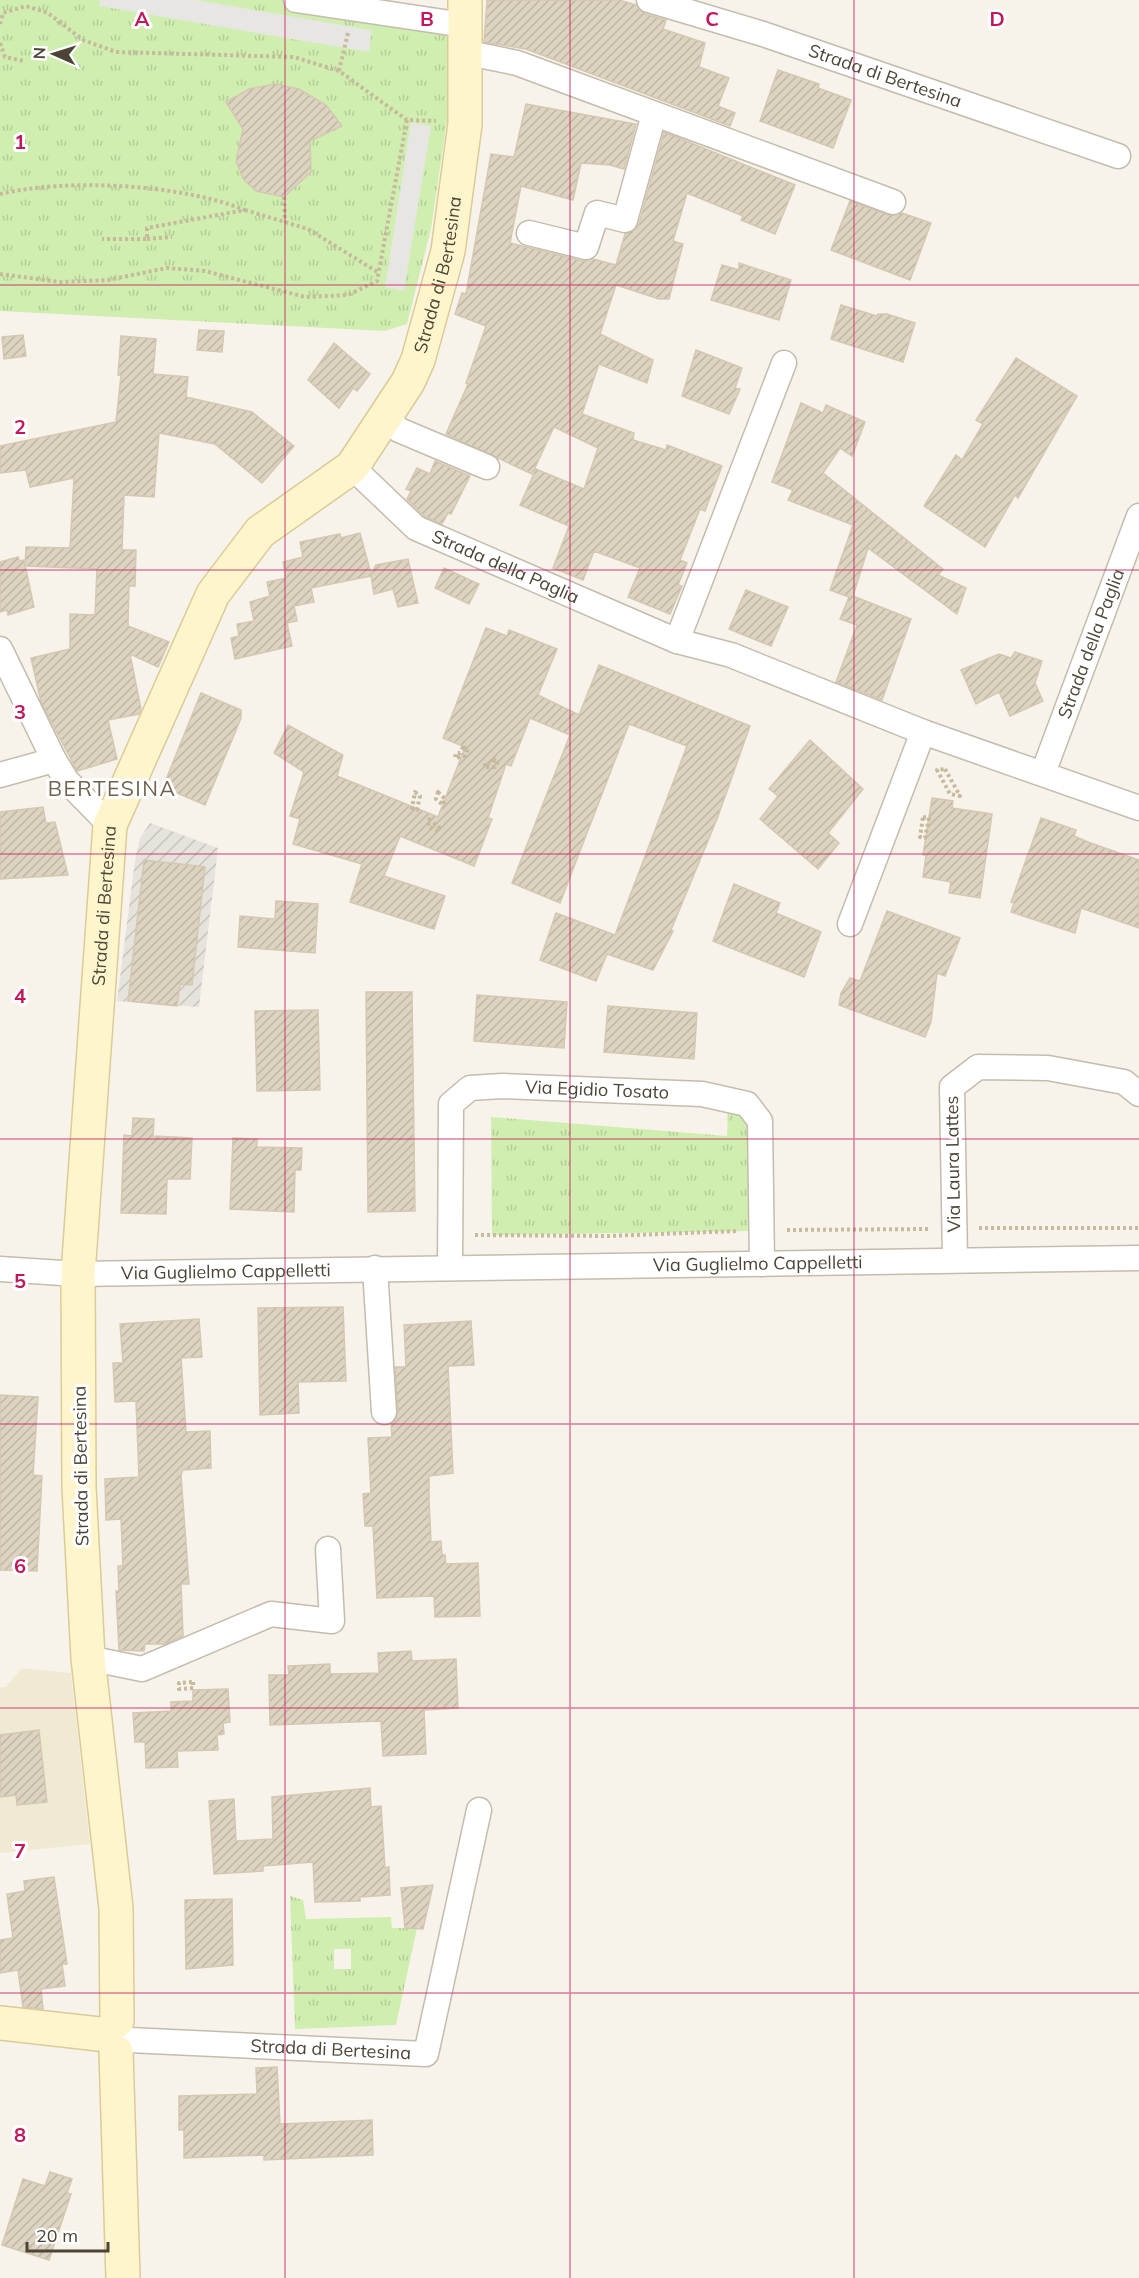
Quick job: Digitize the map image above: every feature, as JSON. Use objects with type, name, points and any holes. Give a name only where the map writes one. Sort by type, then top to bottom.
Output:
[{"type":"street","points":[[296,0],[464,26],[517,63],[893,202]]},
{"type":"street","name":"Strada di Bertesina","points":[[649,0],[763,34],[1118,156]]},
{"type":"street","name":"Strada di Bertesina","points":[[123,2278],[115,2037],[116,1908],[88,1658],[79,1487],[78,1274],[110,825],[213,594],[260,532],[352,467],[408,382],[418,360],[448,251],[465,124],[464,26]]},
{"type":"street","points":[[529,233],[586,247],[597,213],[625,220],[654,114]]},
{"type":"street","points":[[677,641],[784,363]]},
{"type":"street","points":[[386,417],[399,430],[487,466]]},
{"type":"street","name":"Strada della Paglia","points":[[352,467],[416,528],[677,641],[731,655],[922,732],[1042,772],[1139,808]]},
{"type":"street","name":"Strada della Paglia","points":[[1042,772],[1139,516]]},
{"type":"street","points":[[0,649],[54,760],[67,781],[110,825]]},
{"type":"street","points":[[850,924],[922,732]]},
{"type":"street","points":[[0,775],[54,760]]},
{"type":"street","name":"Via Laura Lattes","points":[[955,1260],[952,1087],[978,1067],[1048,1068],[1124,1082],[1139,1094]]},
{"type":"street","name":"Via Egidio Tosato","points":[[450,1268],[451,1104],[470,1088],[502,1086],[702,1094],[747,1104],[760,1121],[762,1264]]},
{"type":"street","name":"Via Guglielmo Cappelletti","points":[[78,1274],[1139,1258]]},
{"type":"street","points":[[375,1268],[384,1412]]},
{"type":"street","points":[[0,1269],[78,1274]]},
{"type":"street","points":[[88,1658],[142,1670],[271,1614],[332,1621],[328,1549]]},
{"type":"street","name":"Strada di Bertesina","points":[[115,2037],[426,2054],[479,1810]]},
{"type":"street","points":[[0,2023],[115,2037]]},
{"type":"path","points":[[0,24],[3,13],[26,6],[48,13],[83,40],[116,52],[284,56],[339,71],[407,120],[377,281],[348,295],[305,297],[206,271],[167,268],[108,280],[60,282],[0,274]]},
{"type":"path","points":[[339,71],[353,9]]},
{"type":"path","points":[[0,43],[5,57],[24,61]]},
{"type":"path","points":[[0,194],[32,186],[136,188],[225,202],[308,229],[379,273]]},
{"type":"path","points":[[284,197],[285,222]]},
{"type":"path","points":[[147,239],[147,228],[245,210]]},
{"type":"path","points":[[102,239],[172,237]]},
{"type":"path","points":[[945,769],[960,796],[950,794],[941,778],[937,770],[945,769]]},
{"type":"path","points":[[923,817],[929,818],[925,838],[920,837],[923,817]]},
{"type":"path","points":[[450,1235],[609,1236],[762,1230],[1139,1227]]},
{"type":"shaded area","points":[[100,0],[196,0],[372,30],[369,52],[99,6]]},
{"type":"shaded area","points":[[411,122],[431,126],[404,291],[385,287]]},
{"type":"shaded area","points":[[150,823],[218,848],[199,1007],[117,1001],[135,861],[140,838]]},
{"type":"shaded area","points":[[22,1668],[71,1673],[90,1844],[0,1853],[0,1687],[6,1687]]},
{"type":"green space","points":[[0,0],[345,0],[439,18],[452,49],[448,113],[431,229],[407,324],[385,331],[0,311]]},
{"type":"green space","points":[[728,1110],[742,1115],[750,1122],[752,1231],[492,1235],[491,1117],[727,1136]]},
{"type":"green space","points":[[290,1896],[303,1900],[306,1919],[391,1917],[392,1928],[417,1928],[396,2025],[295,2029]],"holes":[[[334,1949],[351,1949],[351,1969],[334,1969]]]},
{"type":"building","points":[[487,0],[619,0],[636,5],[645,14],[666,20],[663,29],[705,43],[699,67],[729,78],[718,106],[735,113],[730,126],[526,49],[484,42]]},
{"type":"building","points":[[778,70],[819,84],[818,88],[851,100],[833,148],[760,121]]},
{"type":"building","points":[[275,84],[299,89],[326,105],[342,126],[310,141],[311,172],[284,197],[256,191],[244,180],[236,161],[243,129],[226,102],[249,89]]},
{"type":"building","points":[[526,104],[636,124],[624,169],[610,165],[581,163],[573,200],[521,186],[510,243],[583,261],[593,259],[616,265],[625,234],[635,230],[639,224],[664,132],[795,185],[775,234],[741,220],[743,216],[687,193],[673,241],[683,244],[669,299],[659,299],[616,285],[600,334],[653,360],[647,383],[599,364],[582,414],[634,433],[633,440],[666,450],[667,445],[722,466],[705,511],[700,509],[680,560],[687,563],[678,585],[682,586],[670,614],[628,597],[640,568],[594,551],[583,580],[553,568],[569,526],[520,505],[536,469],[584,489],[598,448],[554,427],[532,474],[446,434],[468,384],[466,383],[486,326],[455,314],[462,293],[466,294],[491,154],[514,157]]},
{"type":"building","points":[[850,201],[888,215],[902,213],[931,223],[910,280],[831,250]]},
{"type":"building","points":[[739,263],[791,280],[779,320],[711,300],[722,265],[739,270]]},
{"type":"building","points":[[841,305],[877,316],[887,314],[915,323],[903,362],[831,339]]},
{"type":"building","points":[[199,330],[224,331],[222,352],[197,350]]},
{"type":"building","points":[[23,335],[26,356],[4,359],[2,337]]},
{"type":"building","points":[[121,336],[156,339],[153,374],[188,377],[186,397],[252,412],[294,446],[262,483],[215,444],[159,433],[154,497],[124,495],[122,550],[136,550],[135,586],[129,586],[128,626],[169,642],[158,667],[130,654],[141,709],[139,714],[108,720],[117,759],[77,771],[41,702],[31,658],[70,649],[70,614],[95,615],[97,569],[25,566],[26,547],[70,548],[74,478],[30,487],[26,470],[0,473],[0,446],[116,422],[121,375],[118,375]]},
{"type":"building","points":[[334,343],[370,374],[357,391],[353,388],[339,408],[308,380]]},
{"type":"building","points":[[696,350],[742,368],[735,388],[740,389],[729,414],[682,396]]},
{"type":"building","points":[[1016,358],[1077,396],[1018,498],[1015,495],[985,547],[924,506],[956,455],[962,460],[983,424],[976,420]]},
{"type":"building","points":[[801,403],[823,413],[826,405],[865,422],[852,456],[840,448],[823,473],[943,569],[938,575],[966,588],[957,614],[868,548],[853,596],[911,619],[882,700],[836,682],[857,625],[840,619],[849,597],[830,590],[853,525],[788,500],[793,490],[772,482]]},
{"type":"building","points":[[435,461],[470,476],[451,514],[448,513],[442,524],[424,516],[407,499],[411,491],[406,489],[417,468],[430,474]]},
{"type":"building","points":[[360,533],[371,574],[376,565],[408,559],[418,603],[398,607],[393,589],[374,594],[371,576],[311,588],[314,602],[294,606],[297,621],[287,623],[292,646],[235,659],[231,638],[239,636],[237,624],[254,621],[250,602],[270,596],[267,582],[286,578],[283,562],[303,557],[300,542],[340,534],[341,538]]},
{"type":"building","points":[[18,557],[20,561],[24,560],[34,607],[8,615],[7,610],[0,612],[0,562]]},
{"type":"building","points":[[444,568],[479,584],[469,604],[435,588]]},
{"type":"building","points":[[746,590],[788,607],[771,646],[729,629]]},
{"type":"building","points":[[486,628],[507,636],[509,630],[557,649],[538,695],[579,715],[599,665],[750,726],[717,819],[671,930],[673,931],[653,970],[607,954],[596,981],[540,960],[556,913],[615,935],[687,746],[629,724],[560,903],[512,883],[570,735],[530,718],[511,766],[506,764],[488,818],[492,819],[474,866],[400,836],[384,876],[445,896],[434,929],[350,902],[362,864],[293,844],[300,819],[290,816],[304,772],[274,753],[288,725],[343,755],[337,776],[438,817],[465,747],[443,738]]},
{"type":"building","points":[[1015,652],[1042,661],[1035,683],[1043,701],[1010,716],[999,692],[976,704],[961,670],[999,654],[1011,658]]},
{"type":"building","points":[[201,693],[241,710],[241,718],[205,805],[163,787]]},
{"type":"building","points":[[810,740],[863,789],[828,833],[839,843],[818,869],[760,819],[778,796],[769,789]]},
{"type":"building","points":[[932,798],[953,801],[952,808],[992,814],[980,898],[949,893],[951,882],[923,877],[926,855],[923,855]]},
{"type":"building","points":[[43,807],[46,823],[55,822],[68,875],[0,879],[0,812]]},
{"type":"building","points":[[1041,818],[1076,830],[1074,836],[1088,842],[1139,860],[1139,928],[1081,908],[1075,933],[1011,912],[1014,903],[1011,902]]},
{"type":"building","points":[[144,860],[205,867],[192,985],[180,984],[177,1006],[128,1001]]},
{"type":"building","points":[[734,884],[780,903],[776,913],[821,932],[804,977],[713,941]]},
{"type":"building","points":[[276,901],[318,904],[315,953],[238,947],[240,916],[275,919]]},
{"type":"building","points":[[887,911],[960,938],[945,976],[937,973],[931,1022],[925,1037],[839,1005],[841,993],[850,978],[860,981]]},
{"type":"building","points":[[366,992],[412,992],[415,1211],[368,1212]]},
{"type":"building","points":[[477,995],[567,1002],[564,1048],[474,1041]]},
{"type":"building","points":[[608,1006],[697,1013],[694,1059],[604,1052]]},
{"type":"building","points":[[318,1010],[320,1090],[257,1091],[255,1011]]},
{"type":"building","points":[[133,1118],[154,1119],[153,1136],[192,1138],[190,1179],[167,1179],[166,1214],[121,1213],[124,1135],[132,1136]]},
{"type":"building","points":[[233,1138],[257,1139],[257,1147],[302,1148],[301,1170],[295,1170],[294,1212],[230,1209]]},
{"type":"building","points":[[343,1307],[346,1381],[298,1382],[299,1413],[260,1415],[258,1308]]},
{"type":"building","points":[[199,1319],[202,1357],[181,1358],[186,1432],[210,1431],[211,1468],[183,1470],[181,1475],[189,1584],[181,1584],[183,1636],[165,1644],[145,1644],[144,1651],[119,1650],[116,1591],[119,1591],[118,1566],[123,1566],[121,1519],[106,1520],[105,1479],[139,1477],[136,1401],[115,1402],[113,1363],[123,1363],[120,1324]]},
{"type":"building","points":[[471,1321],[474,1365],[448,1366],[453,1473],[429,1476],[429,1499],[431,1542],[441,1541],[442,1555],[445,1555],[446,1564],[478,1563],[480,1616],[435,1617],[434,1596],[377,1598],[373,1526],[365,1526],[363,1494],[371,1493],[368,1438],[392,1437],[391,1424],[396,1419],[398,1411],[395,1367],[406,1367],[404,1325]]},
{"type":"building","points":[[0,1395],[38,1397],[33,1475],[42,1476],[37,1571],[0,1570]]},
{"type":"building","points":[[411,1651],[412,1661],[456,1659],[458,1708],[424,1710],[426,1754],[383,1756],[381,1721],[270,1725],[269,1675],[289,1675],[288,1666],[330,1664],[330,1674],[379,1673],[378,1653]]},
{"type":"building","points":[[228,1689],[230,1722],[223,1723],[224,1734],[217,1735],[218,1750],[177,1751],[178,1767],[146,1768],[145,1742],[135,1742],[133,1713],[171,1711],[171,1702],[193,1701],[193,1690]]},
{"type":"building","points":[[39,1730],[47,1802],[17,1805],[16,1795],[0,1797],[0,1735]]},
{"type":"building","points":[[370,1788],[371,1807],[381,1806],[385,1868],[389,1867],[390,1895],[360,1897],[360,1901],[315,1902],[313,1862],[263,1866],[263,1871],[214,1874],[209,1801],[234,1799],[236,1841],[273,1839],[272,1797]]},
{"type":"building","points":[[54,1877],[67,1964],[62,1964],[65,1986],[41,1989],[43,2009],[23,2007],[18,1970],[0,1973],[0,1940],[13,1938],[7,1894],[25,1891],[24,1881]]},
{"type":"building","points":[[433,1885],[423,1929],[405,1928],[401,1888]]},
{"type":"building","points":[[232,1899],[233,1965],[186,1969],[185,1900]]},
{"type":"building","points":[[277,2067],[280,2124],[372,2120],[373,2155],[264,2160],[264,2155],[184,2158],[184,2130],[179,2130],[179,2096],[257,2094],[256,2068]]},
{"type":"building","points":[[50,2172],[72,2179],[67,2193],[71,2194],[49,2260],[2,2245],[23,2179],[45,2186]]},
{"type":"district","name":"BERTESINA","points":[[112,789]]}]
